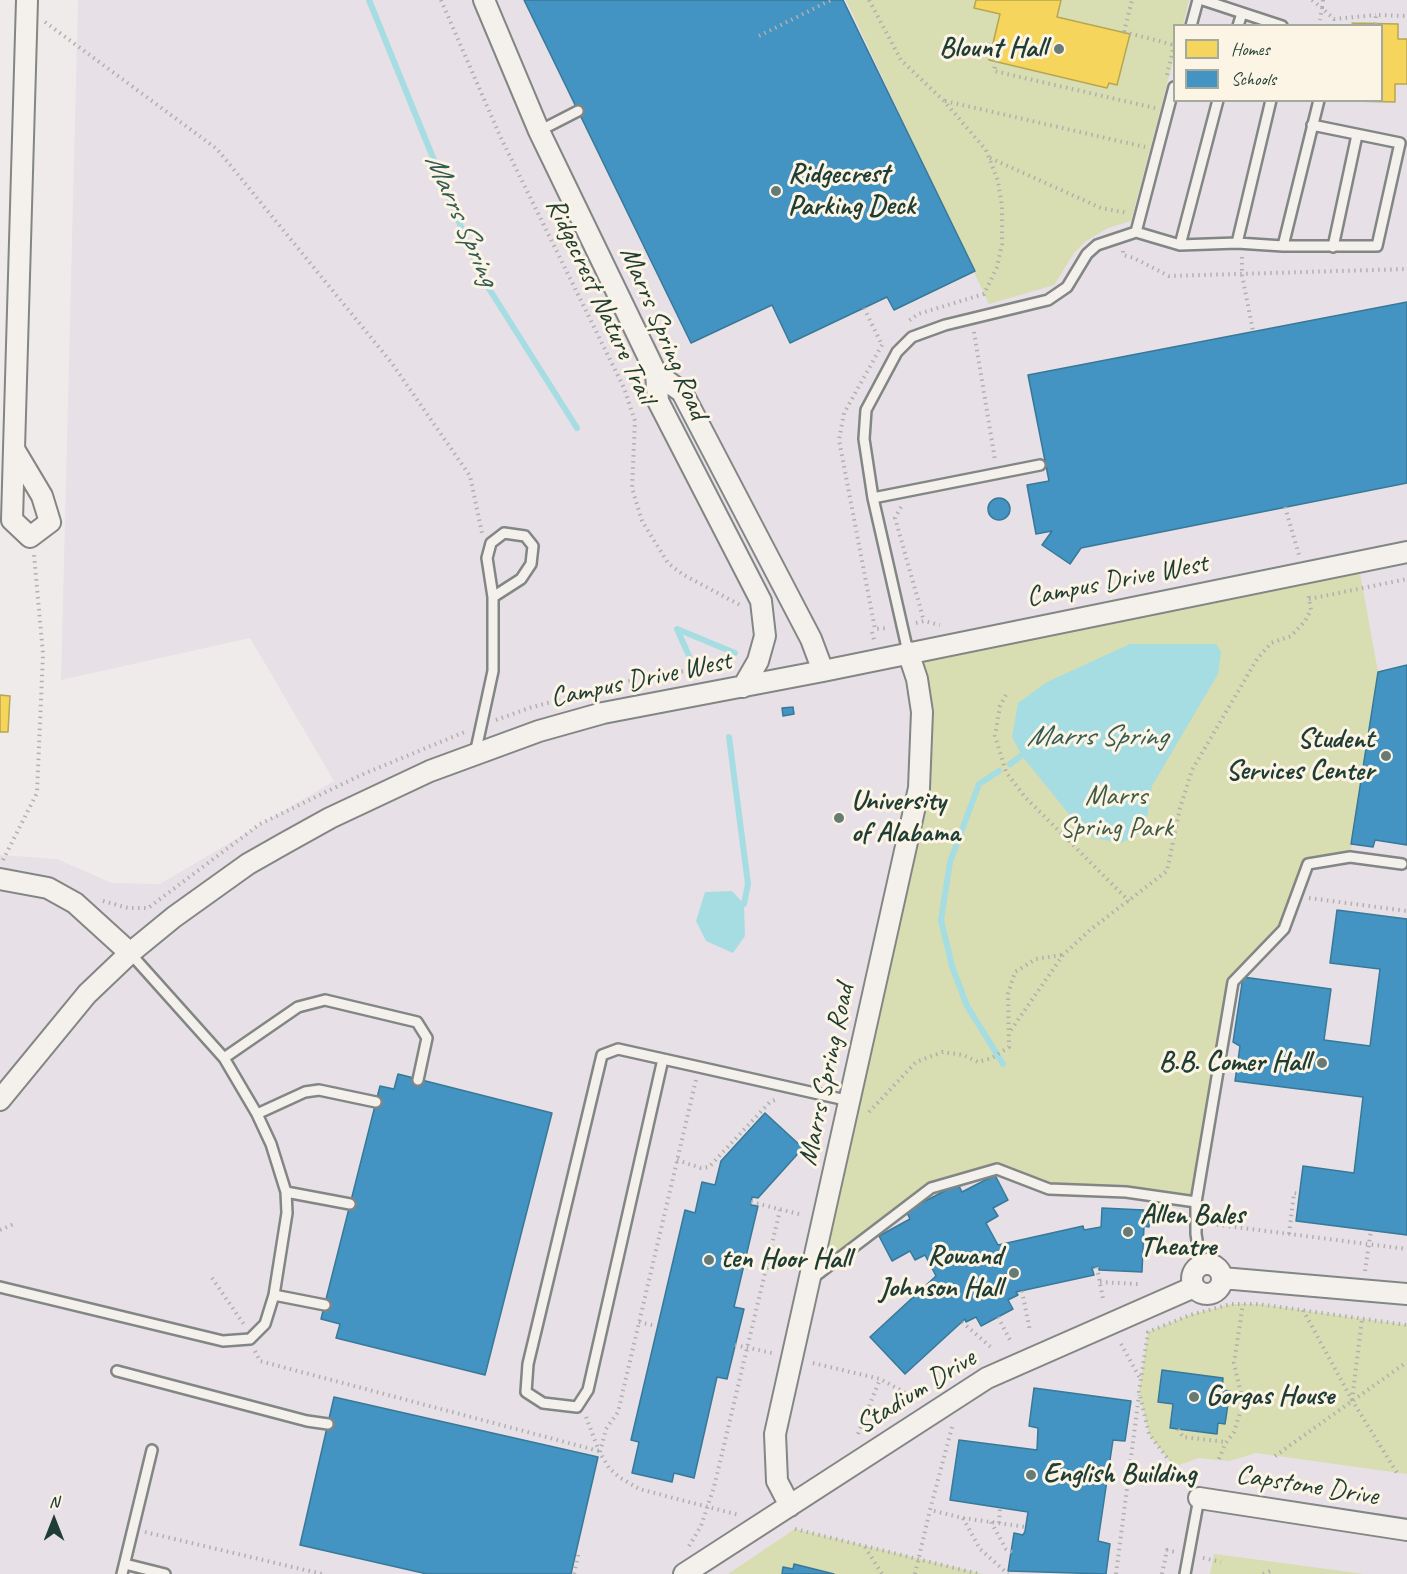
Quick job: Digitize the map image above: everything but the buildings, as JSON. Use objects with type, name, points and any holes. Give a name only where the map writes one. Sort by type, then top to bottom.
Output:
[{"type":"street","name":"Marrs Spring Road","points":[[484,0],[539,131],[656,373],[658,401],[761,601],[766,626],[765,636],[758,661],[743,687]]},
{"type":"street","points":[[14,449],[42,496],[50,522],[30,537],[12,520],[14,449],[27,3]]},
{"type":"street","points":[[656,373],[682,392],[811,639],[823,671]]},
{"type":"street","name":"Campus Drive West","points":[[0,1100],[87,994],[130,953],[207,892],[285,843],[371,798],[475,754],[539,731],[603,713],[823,671],[1407,552]]},
{"type":"street","name":"Marrs Spring Road","points":[[790,1506],[777,1481],[775,1434],[919,788],[922,712],[917,679],[908,652]]},
{"type":"street","points":[[0,879],[48,888],[75,903],[130,953]]},
{"type":"street","points":[[1201,1265],[1215,1266],[1222,1278],[1219,1288],[1212,1293],[1202,1293],[1194,1287],[1191,1277],[1201,1265]]},
{"type":"street","points":[[1222,1278],[1407,1294]]},
{"type":"street","name":"Stadium Drive","points":[[684,1574],[987,1378],[1194,1287]]},
{"type":"street","name":"Capstone Drive","points":[[1199,1498],[1407,1530]]},
{"type":"lane","points":[[1192,24],[1198,0]]},
{"type":"lane","points":[[1203,0],[1276,24]]},
{"type":"lane","points":[[1239,24],[1242,13]]},
{"type":"lane","points":[[1131,233],[1173,90]]},
{"type":"lane","points":[[1180,245],[1217,102]]},
{"type":"lane","points":[[1237,243],[1271,102]]},
{"type":"lane","points":[[1283,246],[1318,102]]},
{"type":"lane","points":[[539,131],[578,111]]},
{"type":"lane","points":[[908,652],[873,498],[864,439],[866,410],[897,352],[912,337],[945,325],[1058,295],[1067,287],[1087,254],[1097,245],[1131,233],[1180,245],[1237,243],[1283,246],[1377,246],[1400,143],[1312,125]]},
{"type":"lane","points":[[1333,247],[1357,135]]},
{"type":"lane","points":[[873,498],[1040,465]]},
{"type":"lane","points":[[475,754],[493,670],[493,597],[487,558],[491,543],[504,534],[525,536],[533,546],[531,564],[521,579],[493,597]]},
{"type":"lane","points":[[1201,1265],[1196,1234],[1196,1202],[1233,982],[1284,929],[1308,864],[1350,857],[1402,864]]},
{"type":"lane","points":[[0,1287],[233,1342],[250,1339],[262,1330],[274,1294],[286,1230],[286,1192],[271,1144],[257,1114],[224,1058],[130,953]]},
{"type":"lane","points":[[224,1058],[298,1007],[325,1000],[417,1022],[428,1038],[418,1080]]},
{"type":"lane","points":[[663,1059],[588,1390],[577,1407],[543,1402],[526,1392],[528,1364],[602,1055],[618,1049],[663,1059],[699,1067],[850,1101]]},
{"type":"lane","points":[[257,1114],[305,1092],[319,1090],[376,1102]]},
{"type":"lane","points":[[811,1280],[931,1188],[997,1169],[1050,1189],[1126,1192],[1196,1202]]},
{"type":"lane","points":[[286,1192],[350,1204]]},
{"type":"lane","points":[[274,1294],[325,1305]]},
{"type":"lane","points":[[117,1371],[307,1421],[328,1424]]},
{"type":"lane","points":[[122,1574],[152,1450]]},
{"type":"lane","points":[[1185,1574],[1199,1498]]},
{"type":"lane","points":[[125,1564],[165,1574]]},
{"type":"path","name":"Ridgecrest Nature Trail","points":[[441,0],[500,136],[624,388],[635,421],[632,488],[642,521],[669,563],[682,574],[743,606]]},
{"type":"path","points":[[759,36],[831,0]]},
{"type":"path","points":[[869,0],[894,50],[976,136],[990,158],[1000,193],[1003,226],[997,267],[984,294],[974,329],[979,349],[984,405],[998,473]]},
{"type":"path","points":[[1132,0],[1124,32],[1173,45]]},
{"type":"path","points":[[1312,0],[1334,19],[1376,15],[1407,16]]},
{"type":"path","points":[[1320,20],[1323,0]]},
{"type":"path","points":[[27,3],[33,13],[217,149],[391,362],[470,476],[487,558]]},
{"type":"path","points":[[1375,24],[1376,15]]},
{"type":"path","points":[[996,61],[994,71],[1158,109]]},
{"type":"path","points":[[944,101],[1151,148]]},
{"type":"path","points":[[990,158],[1101,208],[1131,214]]},
{"type":"path","points":[[1131,233],[1123,255],[1134,258],[1169,276],[1407,269]]},
{"type":"path","points":[[1242,275],[1253,330]]},
{"type":"path","points":[[901,326],[918,314],[984,294]]},
{"type":"path","points":[[864,308],[882,345]]},
{"type":"path","points":[[875,629],[839,440],[843,413],[887,338]]},
{"type":"path","points":[[902,504],[895,518],[924,621]]},
{"type":"path","points":[[1011,1030],[1063,954],[1090,930],[1130,902],[1167,871],[1180,808],[1192,770],[1257,659],[1271,643],[1290,636],[1305,621],[1311,610],[1304,572],[1285,507]]},
{"type":"path","points":[[0,868],[37,793],[43,654],[34,547],[30,537]]},
{"type":"path","points":[[1309,599],[1407,579]]},
{"type":"path","points":[[1006,695],[1000,706],[995,736],[1006,772],[1025,797],[1130,902]]},
{"type":"path","points":[[1296,896],[1407,910]]},
{"type":"path","points":[[869,1112],[916,1062],[943,1052],[963,1055],[978,1062],[992,1058],[1009,1047],[1011,1030],[1008,994],[1015,972],[1036,959],[1063,954]]},
{"type":"path","points":[[599,1452],[606,1429],[618,1412],[699,1067]]},
{"type":"path","points":[[677,1160],[701,1168],[709,1167],[770,1102],[782,1098]]},
{"type":"path","points":[[1289,1234],[1294,1192],[1300,1194]]},
{"type":"path","points":[[751,1202],[802,1215]]},
{"type":"path","points":[[689,1546],[709,1505],[780,1210]]},
{"type":"path","points":[[0,1230],[14,1224]]},
{"type":"path","points":[[1211,1224],[1407,1249]]},
{"type":"path","points":[[1363,1289],[1371,1230]]},
{"type":"path","points":[[767,1268],[793,1259]]},
{"type":"path","points":[[1097,1267],[1103,1299]]},
{"type":"path","points":[[212,1278],[245,1326]]},
{"type":"path","points":[[1100,1282],[1138,1284]]},
{"type":"path","points":[[1022,1291],[1030,1331]]},
{"type":"path","points":[[1116,1574],[1148,1332],[1190,1314],[1231,1304],[1303,1310],[1407,1325]]},
{"type":"path","points":[[1219,1459],[1226,1442],[1234,1432],[1243,1402],[1234,1363],[1243,1304]]},
{"type":"path","points":[[1303,1310],[1352,1400],[1397,1473]]},
{"type":"path","points":[[998,1317],[1010,1340]]},
{"type":"path","points":[[1352,1400],[1362,1319]]},
{"type":"path","points":[[639,1322],[656,1326]]},
{"type":"path","points":[[962,1322],[993,1348]]},
{"type":"path","points":[[1120,1344],[1141,1380]]},
{"type":"path","points":[[735,1345],[772,1353]]},
{"type":"path","points":[[254,1349],[260,1361],[599,1452]]},
{"type":"path","points":[[1275,1456],[1407,1362]]},
{"type":"path","points":[[813,1363],[880,1379],[913,1397]]},
{"type":"path","points":[[858,1434],[880,1379]]},
{"type":"path","points":[[1139,1392],[1149,1434],[1174,1467]]},
{"type":"path","points":[[580,1402],[599,1452],[609,1468],[639,1490],[709,1505],[739,1515]]},
{"type":"path","points":[[915,1574],[952,1427]]},
{"type":"path","points":[[1178,1429],[1183,1437],[1226,1442]]},
{"type":"path","points":[[999,1523],[1000,1508]]},
{"type":"path","points":[[930,1510],[963,1518],[1026,1527]]},
{"type":"path","points":[[963,1518],[980,1549],[1008,1574]]},
{"type":"path","points":[[992,1522],[1006,1549],[1012,1552]]},
{"type":"path","points":[[133,1529],[322,1574]]},
{"type":"path","points":[[795,1529],[979,1574]]},
{"type":"path","points":[[865,1546],[882,1574]]},
{"type":"path","points":[[1162,1574],[1167,1550]]},
{"type":"path","points":[[574,1574],[579,1551]]},
{"type":"path","points":[[1263,1574],[1273,1570]]},
{"type":"shaded area","name":"University of Alabama","points":[[78,0],[1407,0],[1407,1574],[0,1574],[0,855],[57,859],[112,883],[160,884],[334,781],[250,638],[61,680]]},
{"type":"green space","points":[[846,0],[1189,0],[1183,24],[1173,24],[1173,61],[1131,221],[1108,228],[1086,241],[1074,253],[1054,285],[989,304]]},
{"type":"green space","name":"Marrs Spring Park","points":[[1358,562],[1378,672],[1350,857],[1308,864],[1284,929],[1233,982],[1196,1202],[1049,1189],[997,1169],[931,1188],[811,1279],[919,788],[908,652]]},
{"type":"green space","points":[[1231,1304],[1259,1304],[1407,1325],[1407,1474],[1256,1453],[1229,1461],[1198,1458],[1174,1467],[1149,1434],[1139,1392],[1148,1332],[1190,1315]]},
{"type":"green space","points":[[795,1529],[983,1574],[728,1574]]},
{"type":"green space","points":[[1215,1554],[1364,1574],[1210,1574]]},
{"type":"water","name":"Marrs Spring","points":[[1130,644],[1216,644],[1221,652],[1218,674],[1152,786],[1145,830],[1121,843],[1094,838],[1072,818],[1022,756],[1012,737],[1018,703],[1047,682]]},
{"type":"water","points":[[732,891],[744,904],[745,936],[733,953],[706,941],[696,921],[705,892]]},
{"type":"waterway","name":"Marrs Spring","points":[[369,0],[481,276],[577,428]]},
{"type":"waterway","points":[[677,629],[735,653]]},
{"type":"waterway","points":[[677,629],[690,658]]},
{"type":"waterway","points":[[729,737],[748,884],[744,904]]},
{"type":"waterway","name":"Marrs Spring","points":[[1010,764],[1021,756]]},
{"type":"waterway","points":[[999,771],[979,784],[950,862],[941,920],[952,966],[967,1006],[1003,1064]]},
{"type":"place","name":"Blount Hall","points":[[1059,49]]},
{"type":"place","name":"Ridgecrest Parking Deck","points":[[776,191]]},
{"type":"place","name":"Student Services Center","points":[[1386,756]]},
{"type":"place","name":"University of Alabama","points":[[839,818]]},
{"type":"place","name":"B.B. Comer Hall","points":[[1322,1063]]},
{"type":"place","name":"Allen Bales Theatre","points":[[1128,1232]]},
{"type":"place","name":"ten Hoor Hall","points":[[709,1260]]},
{"type":"place","name":"Rowand Johnson Hall","points":[[1014,1273]]},
{"type":"place","name":"Gorgas House","points":[[1194,1397]]},
{"type":"place","name":"English Building","points":[[1031,1475]]}]
